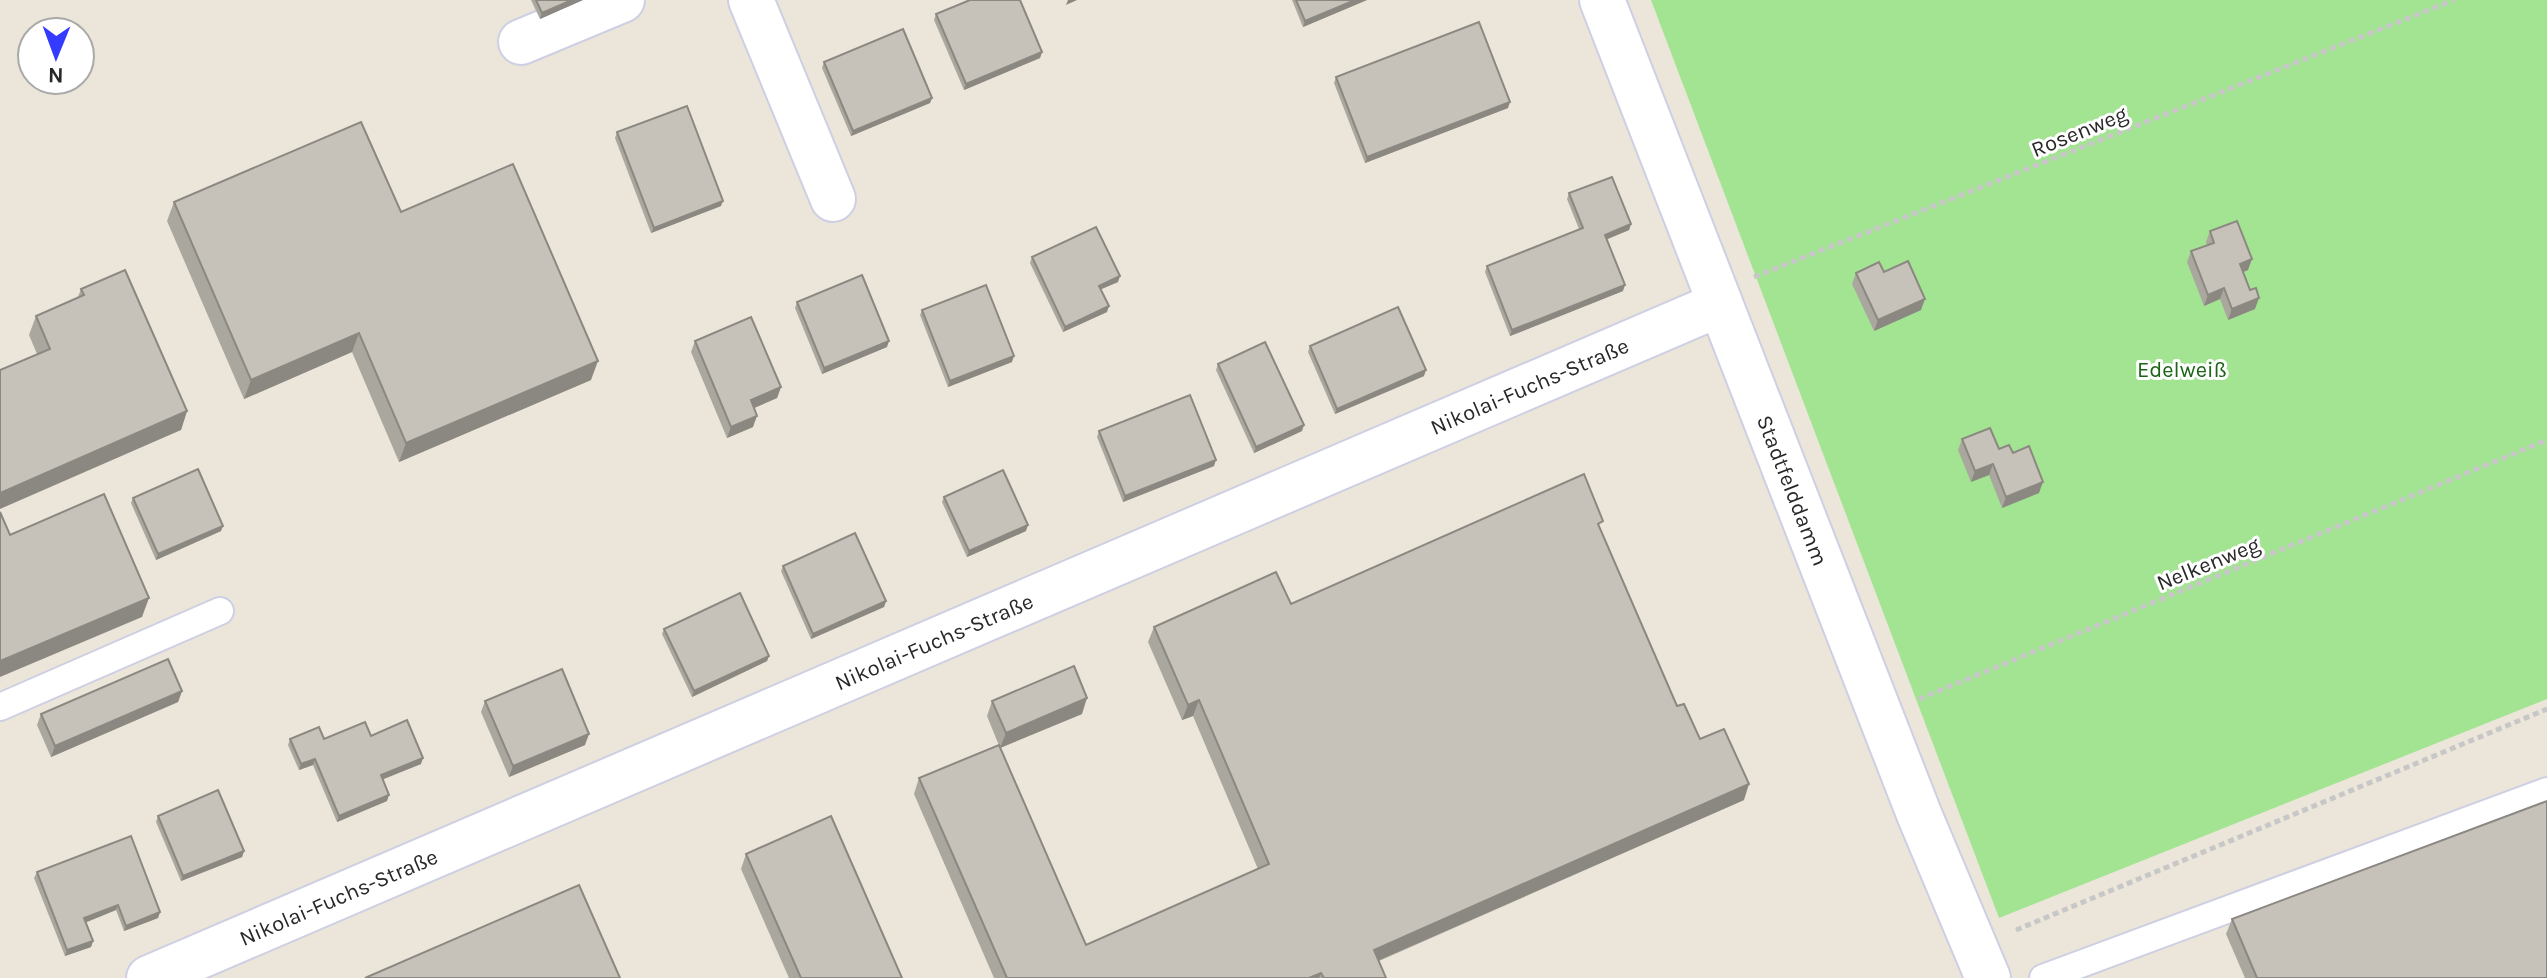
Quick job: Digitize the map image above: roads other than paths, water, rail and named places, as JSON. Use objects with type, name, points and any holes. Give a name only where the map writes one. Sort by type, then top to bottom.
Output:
[{"type":"street","points":[[521,42],[622,0]]},
{"type":"street","points":[[751,0],[833,199]]},
{"type":"street","name":"Stadtfelddamm","points":[[1602,0],[1981,963]]},
{"type":"street","name":"Nikolai-Fuchs-Straße","points":[[149,978],[1718,298]]},
{"type":"lane","points":[[0,707],[220,611]]},
{"type":"lane","points":[[2043,978],[2547,791]]},
{"type":"park label","name":"Edelweiß","points":[[2182,369]]}]
